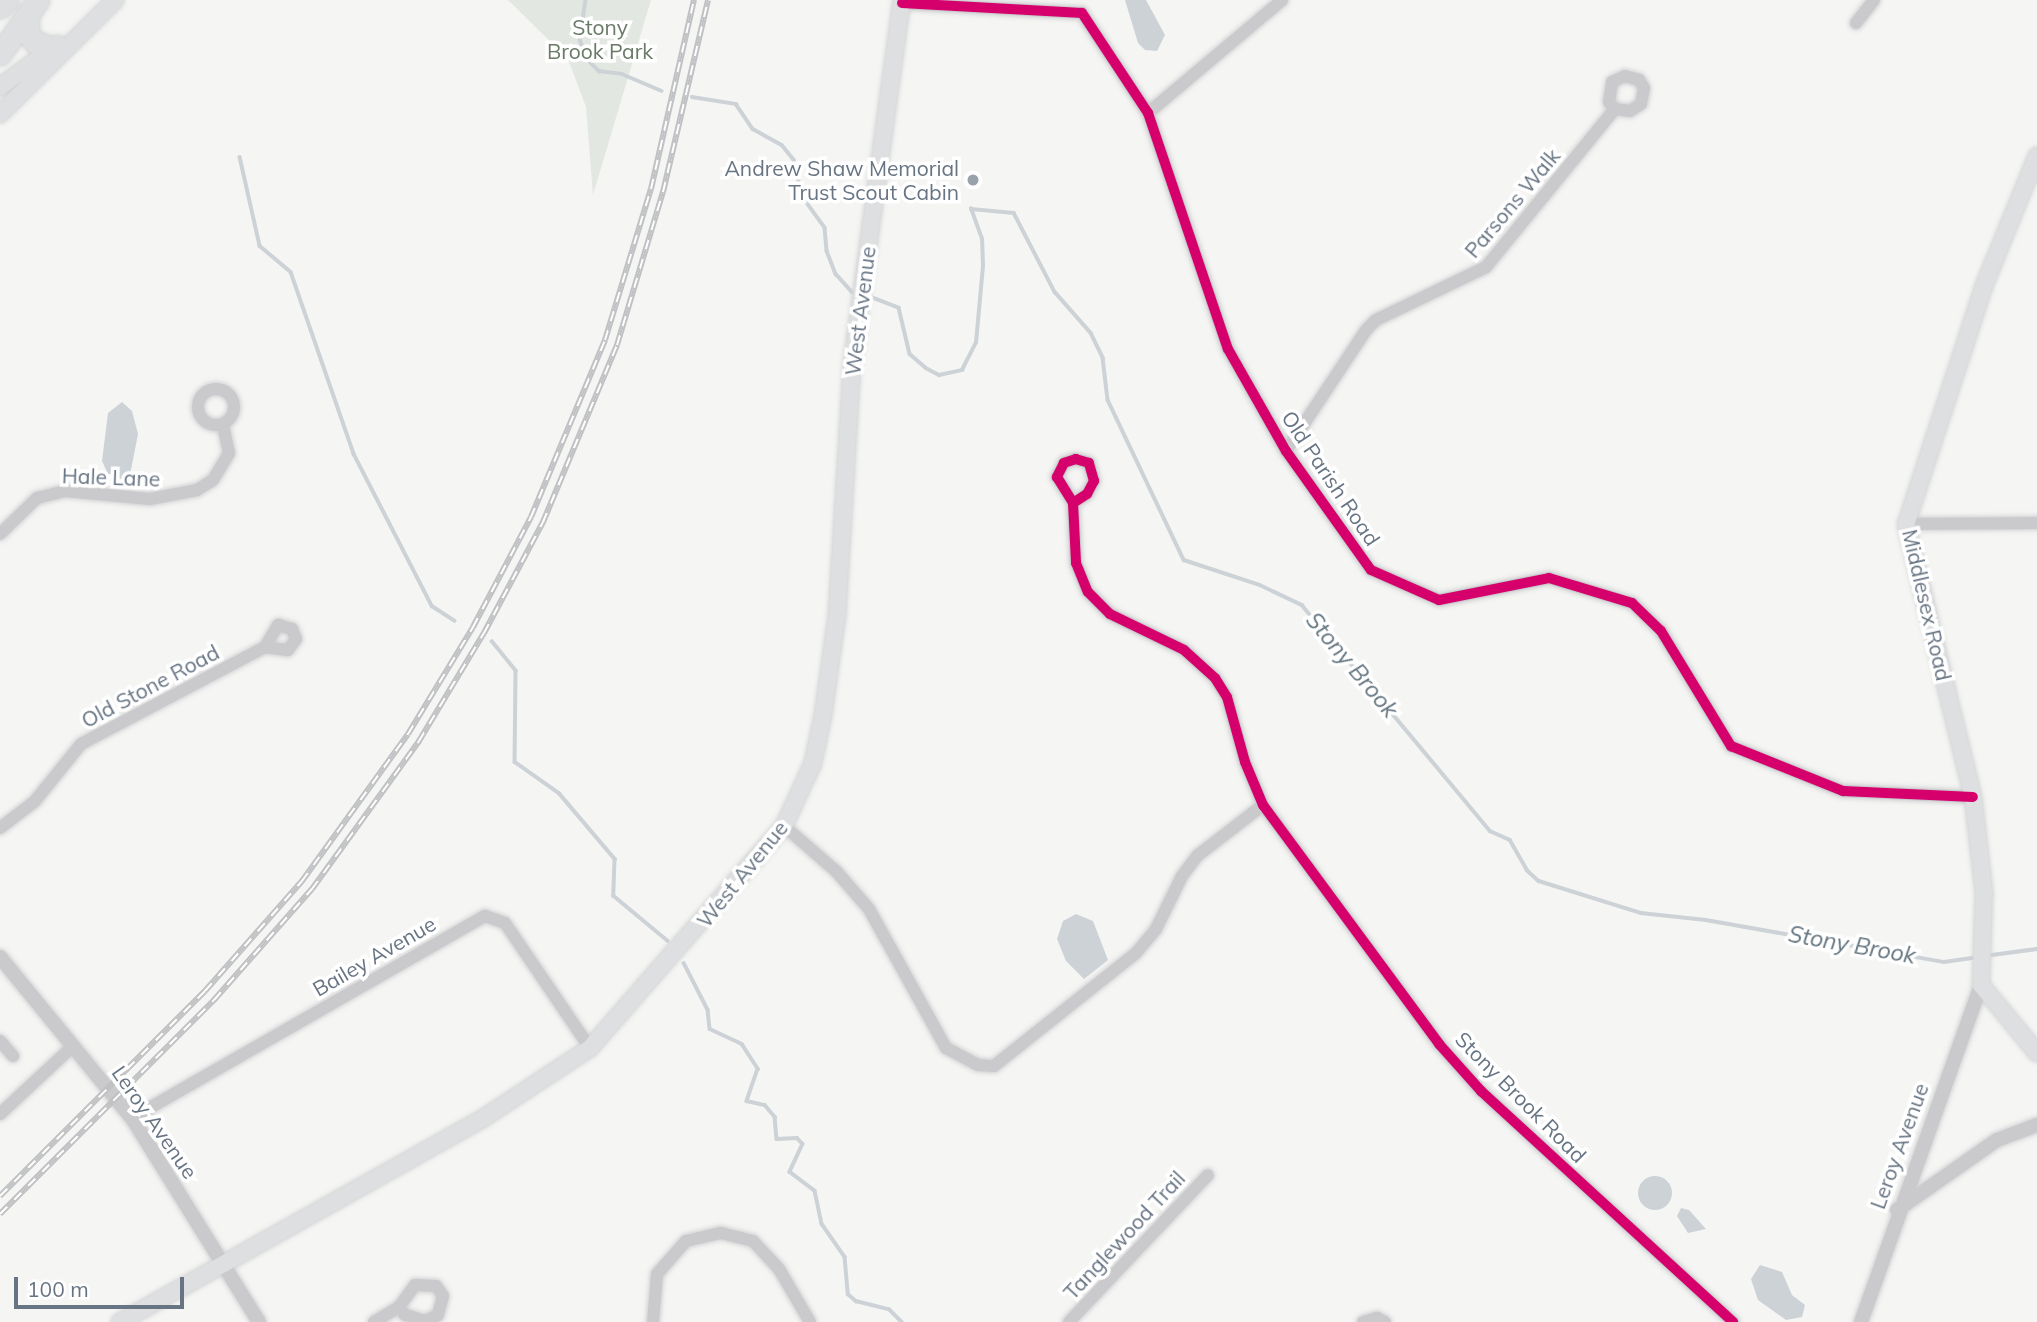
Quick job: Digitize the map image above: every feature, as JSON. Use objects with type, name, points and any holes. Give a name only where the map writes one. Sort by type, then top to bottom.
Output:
[{"type":"highway","points":[[0,7],[7,0]]},
{"type":"highway","points":[[37,1],[27,19],[29,36],[41,46],[53,48]]},
{"type":"highway","points":[[0,54],[37,1]]},
{"type":"main road","name":"West Avenue","points":[[120,1322],[224,1266],[539,1086],[590,1048],[784,825],[813,763],[823,715],[837,616],[852,363],[902,1]]},
{"type":"main road","points":[[0,87],[111,4]]},
{"type":"main road","points":[[0,114],[111,4]]},
{"type":"main road","name":"Middlesex Road","points":[[1981,985],[1984,892],[1973,797],[1906,524],[1984,286],[2037,156]]},
{"type":"main road","points":[[1981,985],[2037,1053]]},
{"type":"street","points":[[1148,113],[1282,0]]},
{"type":"street","points":[[1856,23],[1874,0]]},
{"type":"street","name":"Old Parish Road","points":[[902,1],[1082,13],[1148,113],[1228,349],[1286,452],[1371,570],[1439,600],[1549,578],[1632,603],[1661,631],[1731,746],[1843,791],[1973,797]]},
{"type":"street","name":"Parsons Walk","points":[[1286,452],[1366,330],[1376,320],[1486,267],[1615,109]]},
{"type":"street","name":"Hale Lane","points":[[0,534],[37,498],[65,491],[150,499],[197,490],[213,480],[229,453],[223,425]]},
{"type":"street","name":"Stony Brook Road","points":[[1073,503],[1076,563],[1098,605],[1124,623],[1184,650],[1215,678],[1227,697],[1245,762],[1263,805],[1426,1027],[1481,1091],[1733,1322]]},
{"type":"street","points":[[1906,524],[2037,523]]},
{"type":"street","name":"Old Stone Road","points":[[0,828],[35,801],[81,744],[265,647]]},
{"type":"street","points":[[784,825],[836,871],[869,909],[946,1048],[978,1065],[994,1066],[1136,953],[1156,929],[1182,876],[1197,856],[1263,805]]},
{"type":"street","name":"Bailey Avenue","points":[[132,1118],[485,916],[505,923],[590,1048]]},
{"type":"street","name":"Leroy Avenue","points":[[0,957],[132,1118],[259,1322]]},
{"type":"street","name":"Leroy Avenue","points":[[1861,1322],[1897,1210],[1981,985]]},
{"type":"street","points":[[0,1041],[13,1056]]},
{"type":"street","points":[[0,1114],[73,1045]]},
{"type":"street","points":[[1897,1210],[1997,1140],[2037,1125]]},
{"type":"street","name":"Tanglewood Trail","points":[[1069,1322],[1208,1175]]},
{"type":"street","points":[[653,1322],[657,1274],[687,1241],[721,1233],[753,1241],[779,1269],[810,1322]]},
{"type":"street","points":[[374,1322],[399,1307]]},
{"type":"street","points":[[1363,1322],[1385,1322]]},
{"type":"green space","name":"Stony Brook Park","points":[[508,0],[651,0],[593,195],[586,107],[568,59]]},
{"type":"shaded area","points":[[1125,0],[1146,0],[1165,35],[1157,51],[1145,50],[1138,43]]},
{"type":"shaded area","points":[[122,402],[132,411],[138,434],[130,475],[124,480],[108,474],[102,461],[108,413]]},
{"type":"shaded area","points":[[1076,914],[1093,921],[1108,960],[1084,979],[1066,961],[1057,939],[1063,921]]},
{"type":"shaded area","points":[[1655,1176],[1667,1181],[1672,1193],[1667,1205],[1655,1210],[1643,1205],[1638,1193],[1643,1181]]},
{"type":"shaded area","points":[[1681,1208],[1689,1210],[1706,1229],[1688,1233],[1677,1216]]},
{"type":"shaded area","points":[[1760,1265],[1782,1272],[1792,1295],[1805,1305],[1802,1317],[1786,1320],[1758,1300],[1751,1279]]},
{"type":"waterway","name":"Stony Brook","points":[[586,0],[580,40],[588,60],[599,71],[622,74],[662,91]]},
{"type":"waterway","name":"Stony Brook","points":[[692,97],[736,104],[753,129],[782,145],[794,160],[802,196],[825,228],[827,251],[836,274],[852,292]]},
{"type":"waterway","points":[[240,157],[260,246],[291,272],[354,454],[432,606],[455,621]]},
{"type":"waterway","name":"Stony Brook","points":[[871,297],[899,308],[910,354],[926,368],[939,375],[962,370],[976,343],[983,266],[982,239],[971,209],[1014,213],[1055,292],[1091,333],[1103,358],[1108,400],[1184,560],[1260,585],[1302,605],[1490,831],[1510,840],[1527,870],[1539,881],[1641,913],[1706,920],[1944,962],[1972,958]]},
{"type":"waterway","points":[[492,641],[516,671],[515,762],[559,793],[615,859],[614,896],[668,941]]},
{"type":"waterway","name":"Stony Brook","points":[[1992,955],[2037,949]]},
{"type":"waterway","points":[[684,963],[708,1010],[710,1029],[742,1044],[758,1069],[747,1101],[765,1105],[775,1117],[777,1139],[797,1138],[803,1144],[790,1172],[815,1191],[822,1224],[845,1257],[848,1294],[856,1301],[889,1309],[902,1322]]},
{"type":"railway","points":[[0,1196],[205,991],[302,881],[408,734],[473,627],[531,517],[605,340],[651,189],[694,0]]},
{"type":"railway","points":[[0,1214],[214,1000],[312,889],[419,741],[484,633],[543,522],[617,345],[663,192],[708,0]]},
{"type":"cycle path","points":[[902,3],[1082,13],[1148,113],[1228,349],[1286,451],[1371,570],[1439,600],[1549,578],[1632,603],[1661,631],[1731,746],[1843,791],[1973,797]]},
{"type":"cycle path","points":[[1073,503],[1087,494],[1094,481],[1089,463],[1076,459],[1064,463],[1057,477],[1073,503],[1076,563],[1088,592],[1110,614],[1184,650],[1215,678],[1227,697],[1245,762],[1263,805],[1439,1044],[1481,1091],[1733,1322]]},
{"type":"place","name":"Andrew Shaw Memorial Trust Scout Cabin","points":[[973,180]]}]
